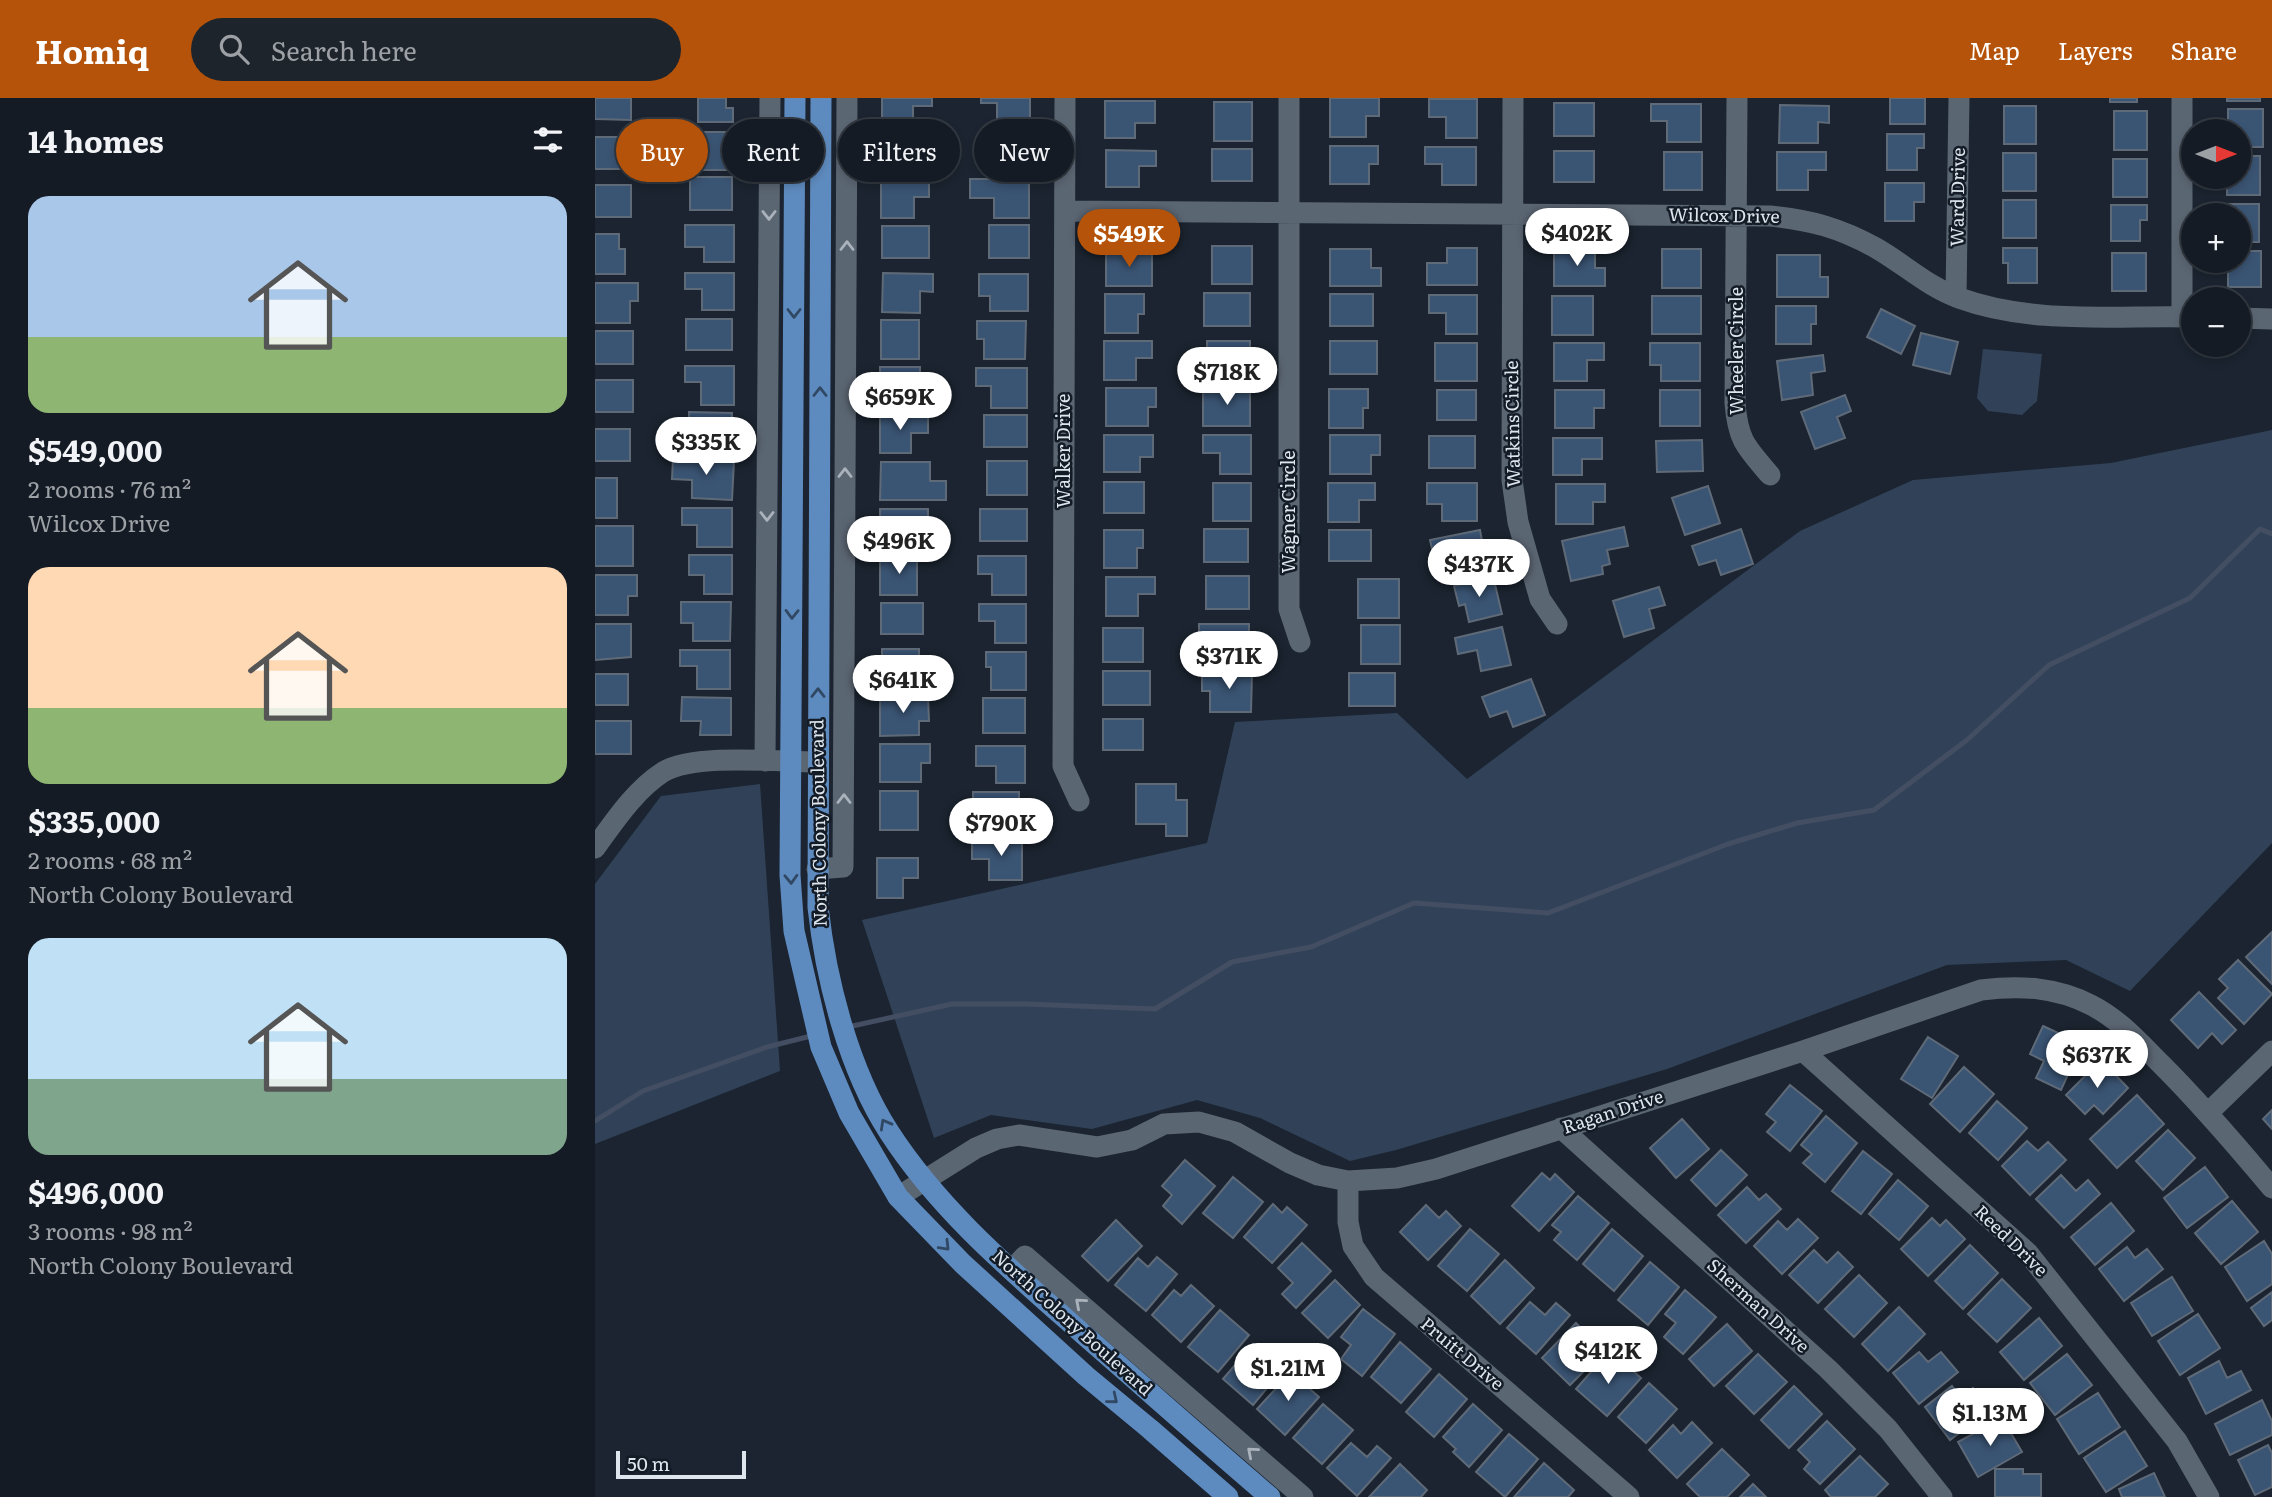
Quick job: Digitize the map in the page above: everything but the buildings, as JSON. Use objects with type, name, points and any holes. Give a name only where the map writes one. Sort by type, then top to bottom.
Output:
[{"type":"main road","name":"North Colony Boulevard","points":[[795,98],[790,875],[794,931],[821,1047],[849,1113],[898,1197],[963,1264],[1086,1376],[1228,1497]]},
{"type":"main road","name":"North Colony Boulevard","points":[[821,98],[817,869],[822,945],[859,1074],[888,1131],[923,1180],[962,1225],[1270,1497]]},
{"type":"street","points":[[765,761],[769,98]]},
{"type":"street","points":[[817,869],[843,867],[847,98]]},
{"type":"street","name":"Walker Drive","points":[[1065,98],[1063,766],[1079,801]]},
{"type":"street","name":"Wagner Circle","points":[[1289,98],[1289,610],[1300,642]]},
{"type":"street","name":"Watkins Circle","points":[[1513,98],[1512,481],[1518,522],[1540,599],[1557,624]]},
{"type":"street","name":"Wheeler Circle","points":[[1737,98],[1737,428],[1748,450],[1770,475]]},
{"type":"street","name":"Ward Drive","points":[[1956,297],[1959,98]]},
{"type":"street","points":[[2182,98],[2186,287]]},
{"type":"street","name":"Wilcox Drive","points":[[1065,211],[1737,215],[1807,219],[1828,225],[1876,248],[1931,285],[1988,308],[2071,316],[2181,317]]},
{"type":"street","points":[[2251,318],[2272,318]]},
{"type":"street","points":[[595,848],[601,826],[665,771],[716,761],[817,762]]},
{"type":"street","name":"Ragan Drive","points":[[898,1197],[976,1148],[997,1139],[1019,1135],[1097,1147],[1132,1140],[1164,1124],[1199,1122],[1235,1132],[1290,1163],[1318,1175],[1348,1181],[1397,1178],[1436,1169],[1803,1051],[1982,990],[2009,987],[2036,988],[2066,995],[2091,1005],[2124,1026],[2209,1112],[2272,1188]]},
{"type":"street","name":"Reed Drive","points":[[1803,1051],[2028,1253],[2177,1441],[2209,1497]]},
{"type":"street","points":[[2209,1112],[2272,1051]]},
{"type":"street","name":"Sherman Drive","points":[[1561,1128],[1828,1369],[1888,1429],[1942,1497]]},
{"type":"street","name":"Pruitt Drive","points":[[1348,1181],[1348,1222],[1353,1246],[1374,1277],[1629,1497]]},
{"type":"street","points":[[1012,1270],[1025,1256],[1303,1497]]},
{"type":"shaded area","points":[[1983,349],[2042,354],[2037,401],[2022,415],[1988,411],[1977,398]]},
{"type":"shaded area","points":[[2272,430],[2272,843],[2130,991],[2066,960],[1947,965],[1667,1069],[1396,1150],[1350,1161],[1260,1118],[1197,1100],[1092,1129],[991,1115],[934,1138],[862,920],[1207,843],[1235,722],[1397,713],[1467,779],[1800,531],[1913,480],[2111,463]]},
{"type":"shaded area","points":[[760,784],[780,1071],[595,1144],[595,884],[661,796]]},
{"type":"waterway","points":[[848,1027],[952,1004],[1155,1009],[1232,962],[1311,947],[1414,903],[1548,913],[1728,844],[1797,823],[1874,810],[1967,740],[2049,665],[2190,598],[2260,529],[2272,534]]},
{"type":"waterway","points":[[595,1121],[643,1091],[767,1047],[815,1035]]}]
